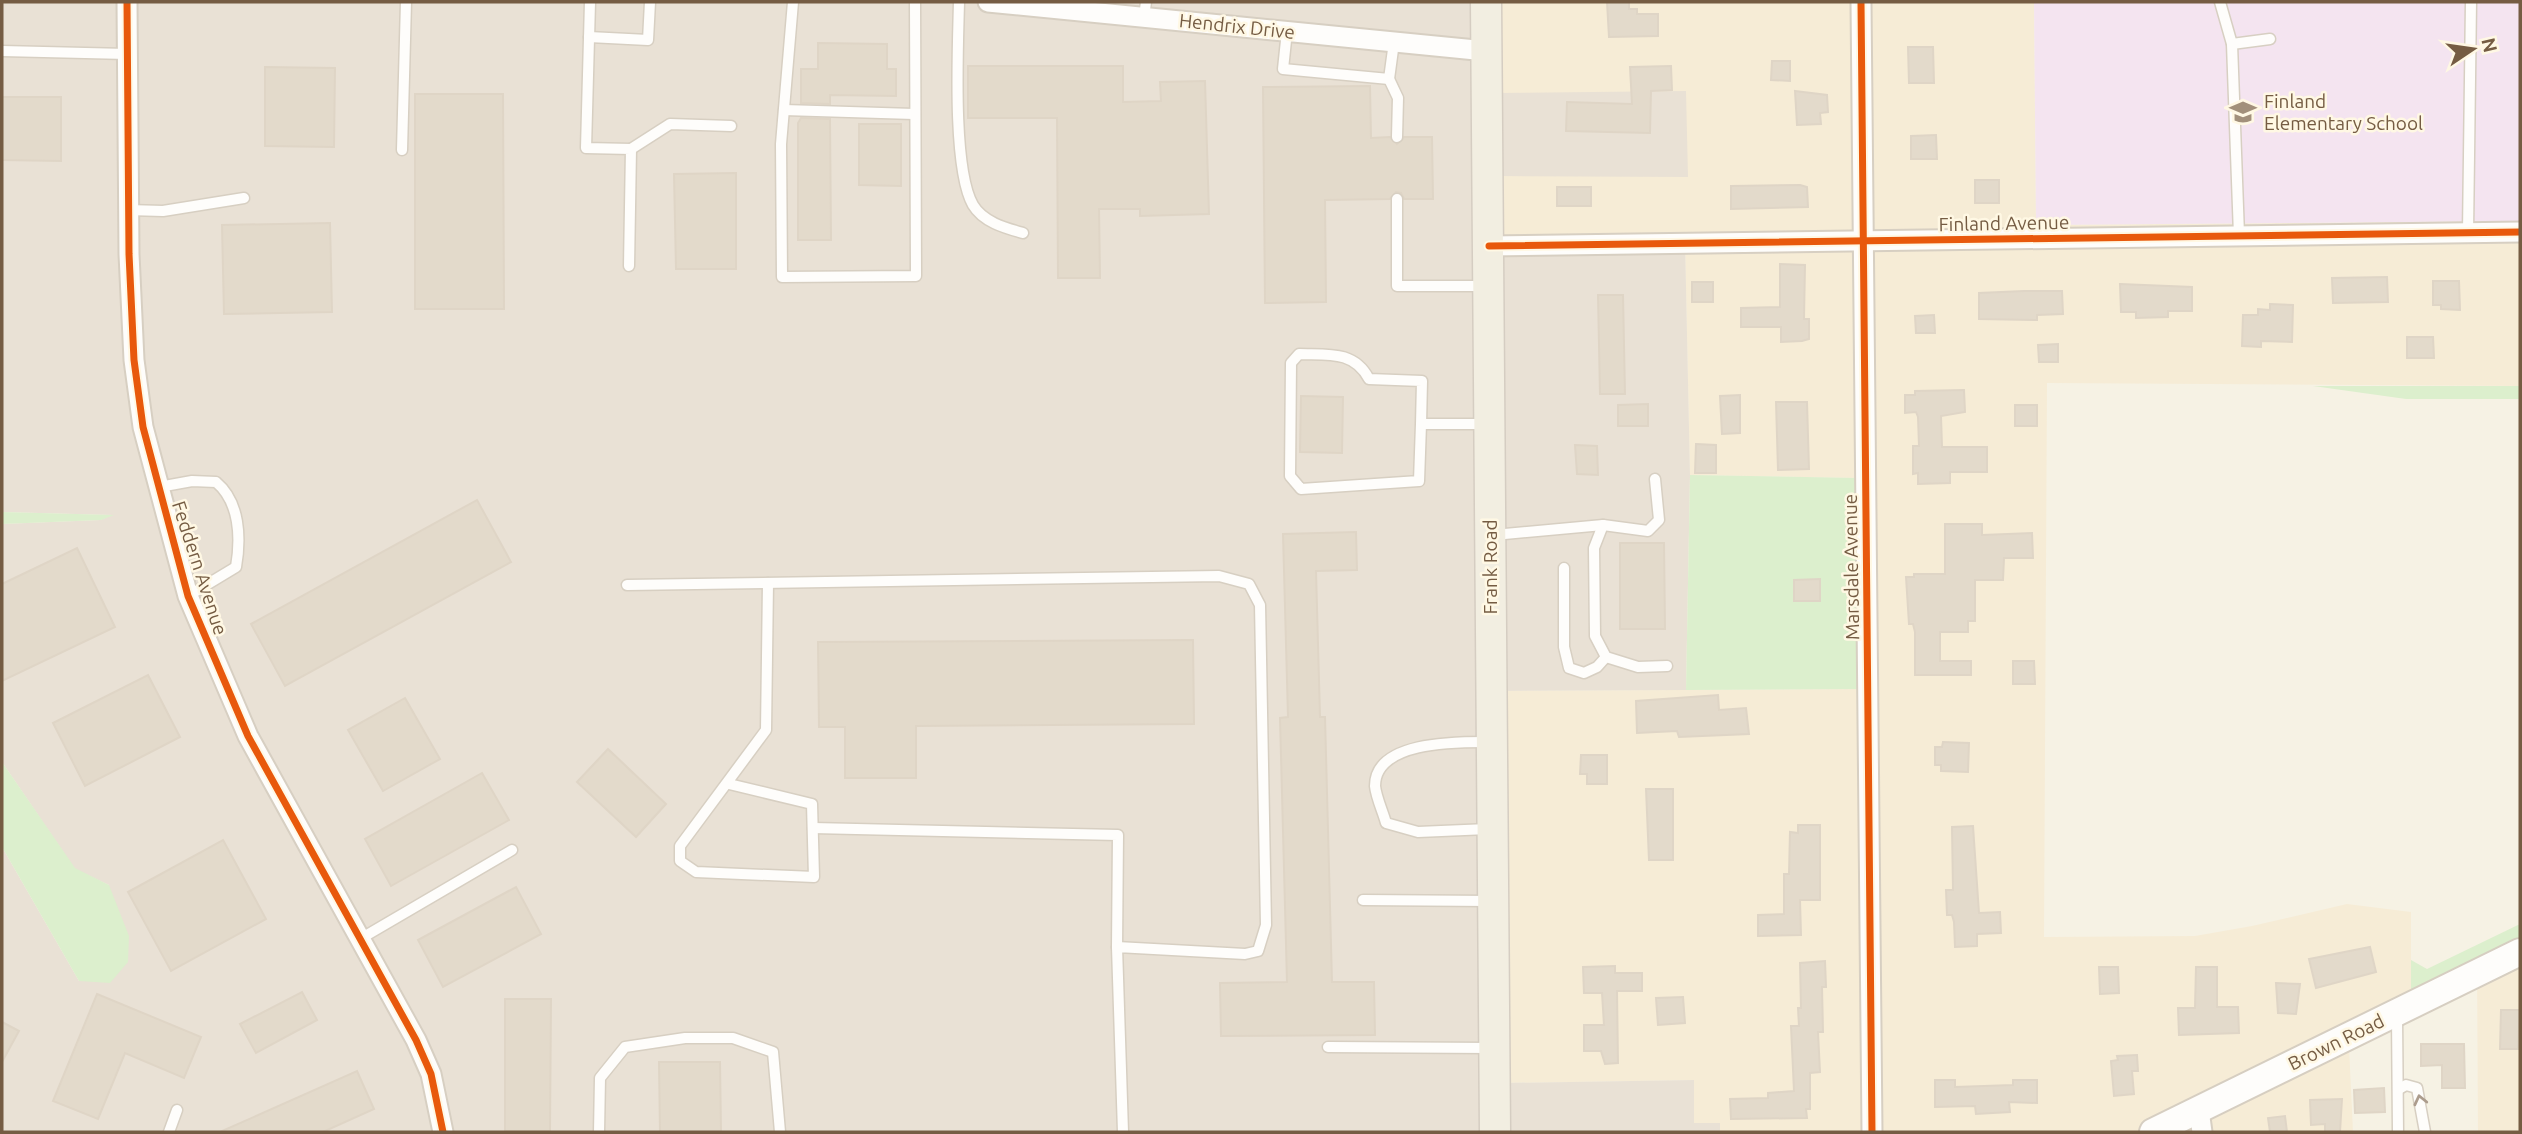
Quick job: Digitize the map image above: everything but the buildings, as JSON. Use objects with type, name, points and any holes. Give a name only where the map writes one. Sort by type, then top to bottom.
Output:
[{"type":"main road","name":"Frank Road","points":[[1486,2],[1495,1132]]},
{"type":"main road","name":"Brown Road","points":[[2153,1132],[2201,1121],[2397,1012],[2520,952]]},
{"type":"street","name":"Feddern Avenue","points":[[127,2],[128,210],[134,360],[143,427],[188,596],[248,736],[426,1063],[441,1111],[443,1132]]},
{"type":"street","name":"Hendrix Drive","points":[[1001,2],[1145,9],[1287,31],[1486,51]]},
{"type":"street","name":"Marsdale Avenue","points":[[1861,2],[1872,1132]]},
{"type":"street","name":"Finland Avenue","points":[[1489,246],[2520,232]]},
{"type":"lane","points":[[402,150],[406,2]]},
{"type":"lane","points":[[590,2],[586,148],[631,149],[670,124],[731,126]]},
{"type":"lane","points":[[589,37],[648,40],[650,2]]},
{"type":"lane","points":[[793,2],[783,110],[782,277],[916,276],[915,2]]},
{"type":"lane","points":[[959,2],[957,71],[965,182],[973,206],[983,215],[994,224],[1023,233]]},
{"type":"lane","points":[[2220,2],[2232,44],[2239,235]]},
{"type":"lane","points":[[2468,232],[2471,2]]},
{"type":"lane","points":[[1287,31],[1283,69],[1389,79]]},
{"type":"lane","points":[[2232,44],[2270,39]]},
{"type":"lane","points":[[1394,41],[1389,79],[1398,98],[1396,137]]},
{"type":"lane","points":[[2,51],[127,54]]},
{"type":"lane","points":[[783,110],[914,114]]},
{"type":"lane","points":[[629,266],[631,149]]},
{"type":"lane","points":[[128,210],[163,211],[244,198]]},
{"type":"lane","points":[[1397,200],[1397,286],[1489,286]]},
{"type":"lane","points":[[1299,354],[1349,357],[1362,366],[1369,379],[1422,381],[1421,424],[1419,481],[1301,489],[1290,476],[1291,363],[1299,354]]},
{"type":"lane","points":[[1421,424],[1490,424]]},
{"type":"lane","points":[[1490,536],[1603,525],[1648,531],[1658,520],[1655,478]]},
{"type":"lane","points":[[159,487],[192,481],[216,482],[233,501],[240,546],[236,567],[188,596]]},
{"type":"lane","points":[[1603,525],[1594,548],[1595,636],[1606,657],[1638,667],[1667,666]]},
{"type":"lane","points":[[1564,568],[1564,647],[1569,668],[1584,673],[1597,667],[1606,657]]},
{"type":"lane","points":[[627,585],[1219,576],[1249,584],[1260,605],[1261,619],[1266,925],[1258,951],[1245,954],[1117,947]]},
{"type":"lane","points":[[729,784],[812,804],[814,877],[696,872],[680,861],[680,846],[729,784],[766,730],[768,583]]},
{"type":"lane","points":[[1491,742],[1457,743],[1396,752],[1380,766],[1376,786],[1386,823],[1418,832],[1492,829]]},
{"type":"lane","points":[[813,828],[1118,835],[1117,947],[1123,1132]]},
{"type":"lane","points":[[360,939],[512,850]]},
{"type":"lane","points":[[1363,900],[1493,901]]},
{"type":"lane","points":[[2397,1012],[2398,1132]]},
{"type":"lane","points":[[599,1132],[600,1078],[625,1047],[685,1038],[733,1038],[773,1052],[780,1132]]},
{"type":"lane","points":[[1328,1047],[1448,1045],[1494,1048]]},
{"type":"lane","points":[[2399,1089],[2410,1084],[2417,1088],[2425,1132]]},
{"type":"lane","points":[[169,1132],[177,1110]]},
{"type":"shaded area","points":[[2,2],[1489,2],[1490,93],[1686,91],[1688,177],[1498,176],[1498,241],[1685,239],[1690,475],[1686,690],[1494,691],[1500,1083],[1694,1080],[1694,1123],[1720,1123],[1720,1132],[2,1132],[2,847],[79,981],[109,885],[75,869],[2,762],[2,524],[100,520],[112,515],[2,512]]},
{"type":"shaded area","points":[[1489,2],[2034,2],[2036,225],[2520,221],[2520,386],[2047,383],[2044,937],[2195,936],[2347,904],[2411,912],[2411,1017],[2349,1046],[2353,1132],[1720,1132],[1720,1123],[1694,1124],[1694,1080],[1500,1083],[1493,691],[1860,689],[1858,478],[1690,475],[1685,240],[1498,241]]},
{"type":"shaded area","name":"Finland Elementary School","points":[[2034,2],[2520,2],[2520,221],[2036,225]]},
{"type":"shaded area","points":[[2520,939],[2520,1132],[2478,1132],[2477,962]]},
{"type":"green space","points":[[2313,386],[2520,386],[2520,399],[2406,399]]},
{"type":"green space","points":[[1690,475],[1858,478],[1860,689],[1686,690]]},
{"type":"green space","points":[[2,512],[114,515],[101,520],[2,524]]},
{"type":"green space","points":[[2,762],[75,868],[109,885],[129,936],[128,962],[110,983],[79,981],[2,847]]},
{"type":"green space","points":[[2520,924],[2520,939],[2411,993],[2411,960],[2427,969]]},
{"type":"cycle path","points":[[127,2],[129,254],[134,360],[143,427],[188,596],[248,736],[416,1040],[431,1074],[443,1132]]},
{"type":"cycle path","points":[[1861,2],[1872,1132]]},
{"type":"cycle path","points":[[1489,246],[2520,232]]},
{"type":"place","name":"Finland Elementary School","points":[[2243,112]]}]
